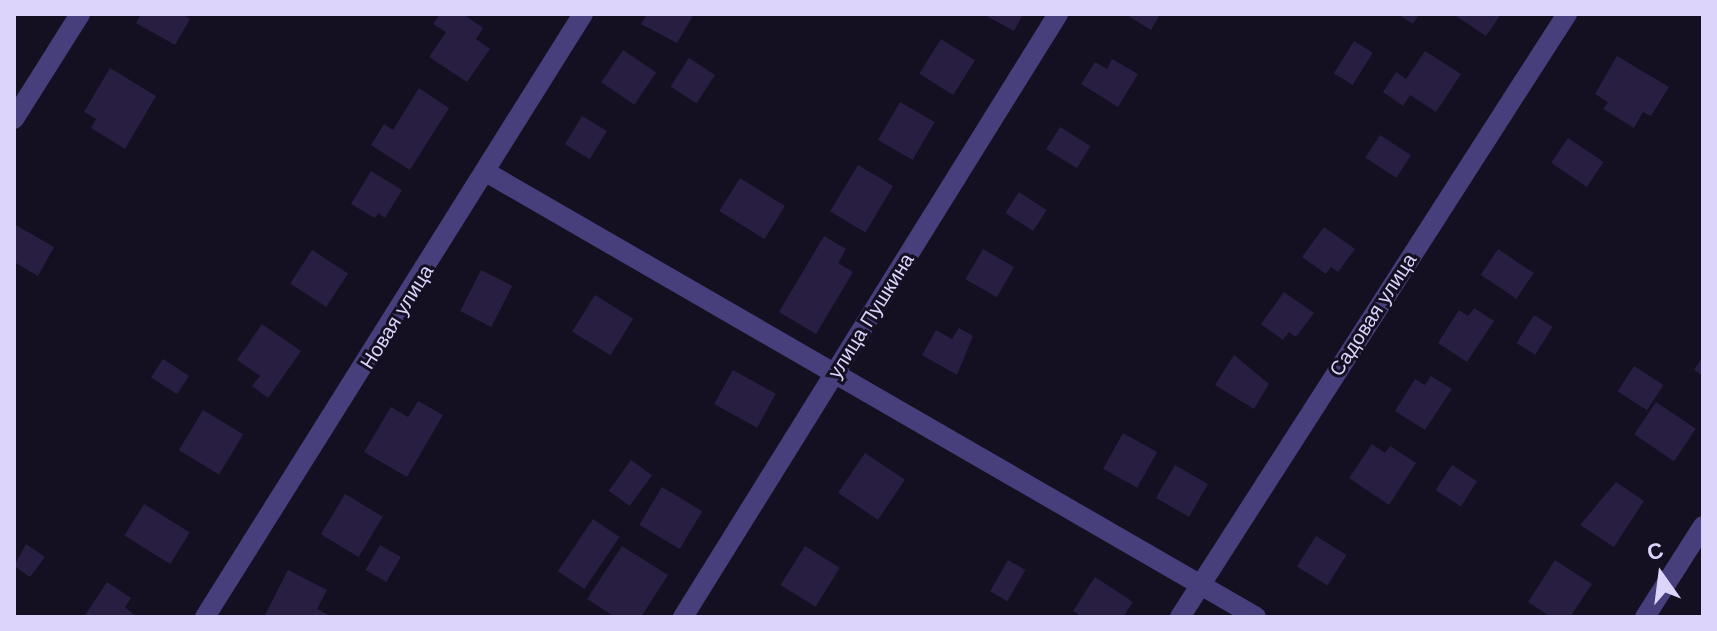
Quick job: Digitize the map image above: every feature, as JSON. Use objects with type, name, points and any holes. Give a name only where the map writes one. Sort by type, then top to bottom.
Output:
[{"type":"street","points":[[14,119],[80,14]]},
{"type":"street","name":"Новая улица","points":[[205,617],[583,14]]},
{"type":"street","name":"улица Пушкина","points":[[683,617],[1058,14]]},
{"type":"street","name":"Садовая улица","points":[[1180,617],[1567,14]]},
{"type":"street","points":[[486,172],[1256,617]]},
{"type":"street","points":[[1645,617],[1703,526]]},
{"type":"building","points":[[141,14],[182,14],[190,19],[175,45],[136,23]]},
{"type":"building","points":[[440,14],[463,14],[483,28],[476,39],[490,49],[467,82],[429,57],[446,32],[433,24]]},
{"type":"building","points":[[647,14],[694,14],[677,43],[641,24]]},
{"type":"building","points":[[983,14],[1023,14],[1014,31]]},
{"type":"building","points":[[1125,14],[1160,14],[1151,30]]},
{"type":"building","points":[[1397,14],[1419,14],[1413,24]]},
{"type":"building","points":[[1453,14],[1501,14],[1486,36]]},
{"type":"building","points":[[941,39],[975,60],[953,95],[919,74]]},
{"type":"building","points":[[1354,41],[1373,53],[1353,85],[1334,73]]},
{"type":"building","points":[[623,50],[656,72],[634,105],[601,82]]},
{"type":"building","points":[[1425,51],[1461,74],[1436,112],[1410,95],[1403,106],[1383,92],[1396,72],[1406,79]]},
{"type":"building","points":[[1617,56],[1669,87],[1651,116],[1643,112],[1634,128],[1603,109],[1608,102],[1595,94]]},
{"type":"building","points":[[689,58],[715,75],[696,103],[670,87]]},
{"type":"building","points":[[1112,59],[1138,74],[1118,107],[1081,84],[1095,62],[1107,69]]},
{"type":"building","points":[[110,68],[156,96],[125,149],[91,128],[96,119],[84,112]]},
{"type":"building","points":[[419,88],[449,108],[410,170],[371,145],[384,124],[393,130]]},
{"type":"building","points":[[900,102],[935,122],[913,160],[878,140]]},
{"type":"building","points":[[582,116],[607,131],[590,159],[565,144]]},
{"type":"building","points":[[1060,127],[1091,146],[1077,168],[1046,149]]},
{"type":"building","points":[[1380,135],[1411,155],[1396,178],[1365,158]]},
{"type":"building","points":[[1568,138],[1604,162],[1587,187],[1551,163]]},
{"type":"building","points":[[858,165],[893,186],[865,232],[830,211]]},
{"type":"building","points":[[371,171],[402,190],[385,218],[378,213],[375,218],[351,204]]},
{"type":"building","points":[[740,178],[785,206],[764,239],[719,211]]},
{"type":"building","points":[[1019,192],[1047,210],[1033,231],[1005,213]]},
{"type":"building","points":[[14,224],[54,247],[38,276],[14,262]]},
{"type":"building","points":[[1324,227],[1355,249],[1338,272],[1331,267],[1326,274],[1302,257]]},
{"type":"building","points":[[824,236],[846,249],[838,263],[853,272],[816,334],[779,312]]},
{"type":"building","points":[[983,249],[1014,267],[997,297],[966,279]]},
{"type":"building","points":[[1498,249],[1534,273],[1516,299],[1481,275]]},
{"type":"building","points":[[312,250],[348,273],[326,307],[290,284]]},
{"type":"building","points":[[481,270],[512,286],[491,327],[460,311]]},
{"type":"building","points":[[1284,292],[1314,313],[1296,337],[1289,332],[1283,340],[1261,324]]},
{"type":"building","points":[[595,295],[633,319],[610,355],[572,331]]},
{"type":"building","points":[[1474,308],[1494,321],[1467,362],[1438,343],[1459,310],[1468,316]]},
{"type":"building","points":[[1534,315],[1553,327],[1535,355],[1517,343]]},
{"type":"building","points":[[262,324],[301,351],[268,398],[252,386],[260,376],[237,360]]},
{"type":"building","points":[[959,328],[973,336],[957,375],[922,355],[936,330],[952,339]]},
{"type":"building","points":[[1234,355],[1269,384],[1254,409],[1215,385]]},
{"type":"building","points":[[1703,356],[1703,376],[1694,370]]},
{"type":"building","points":[[163,359],[189,376],[177,394],[151,377]]},
{"type":"building","points":[[1634,366],[1663,385],[1647,410],[1618,391]]},
{"type":"building","points":[[733,370],[776,394],[757,428],[714,404]]},
{"type":"building","points":[[1431,376],[1452,389],[1425,430],[1395,411],[1415,379],[1425,385]]},
{"type":"building","points":[[418,401],[443,415],[407,477],[364,452],[391,407],[408,417]]},
{"type":"building","points":[[1656,402],[1696,429],[1674,461],[1634,434]]},
{"type":"building","points":[[203,410],[243,434],[219,474],[179,450]]},
{"type":"building","points":[[1123,433],[1157,452],[1137,488],[1103,469]]},
{"type":"building","points":[[1372,444],[1385,453],[1390,446],[1416,463],[1389,505],[1349,478]]},
{"type":"building","points":[[865,453],[905,480],[878,520],[838,493]]},
{"type":"building","points":[[631,460],[652,475],[630,506],[609,491]]},
{"type":"building","points":[[1175,465],[1208,484],[1189,517],[1156,498]]},
{"type":"building","points":[[1452,465],[1477,481],[1461,506],[1436,490]]},
{"type":"building","points":[[1616,482],[1644,501],[1614,547],[1580,525]]},
{"type":"building","points":[[662,487],[702,511],[680,549],[639,525]]},
{"type":"building","points":[[345,494],[383,517],[359,557],[321,534]]},
{"type":"building","points":[[144,504],[190,533],[170,564],[124,535]]},
{"type":"building","points":[[593,519],[620,537],[584,589],[558,571]]},
{"type":"building","points":[[1316,536],[1347,555],[1327,586],[1297,567]]},
{"type":"building","points":[[26,544],[45,557],[30,577],[14,566]]},
{"type":"building","points":[[380,545],[401,557],[386,582],[366,570]]},
{"type":"building","points":[[622,546],[668,575],[641,617],[615,617],[587,599]]},
{"type":"building","points":[[805,546],[840,568],[815,607],[781,585]]},
{"type":"building","points":[[1008,560],[1025,570],[1007,601],[990,591]]},
{"type":"building","points":[[1555,560],[1592,584],[1570,617],[1551,617],[1528,602]]},
{"type":"building","points":[[288,570],[327,590],[317,609],[332,617],[264,617]]},
{"type":"building","points":[[1095,577],[1133,602],[1123,617],[1082,617],[1073,611]]},
{"type":"building","points":[[107,582],[131,598],[125,607],[136,617],[84,617]]}]
